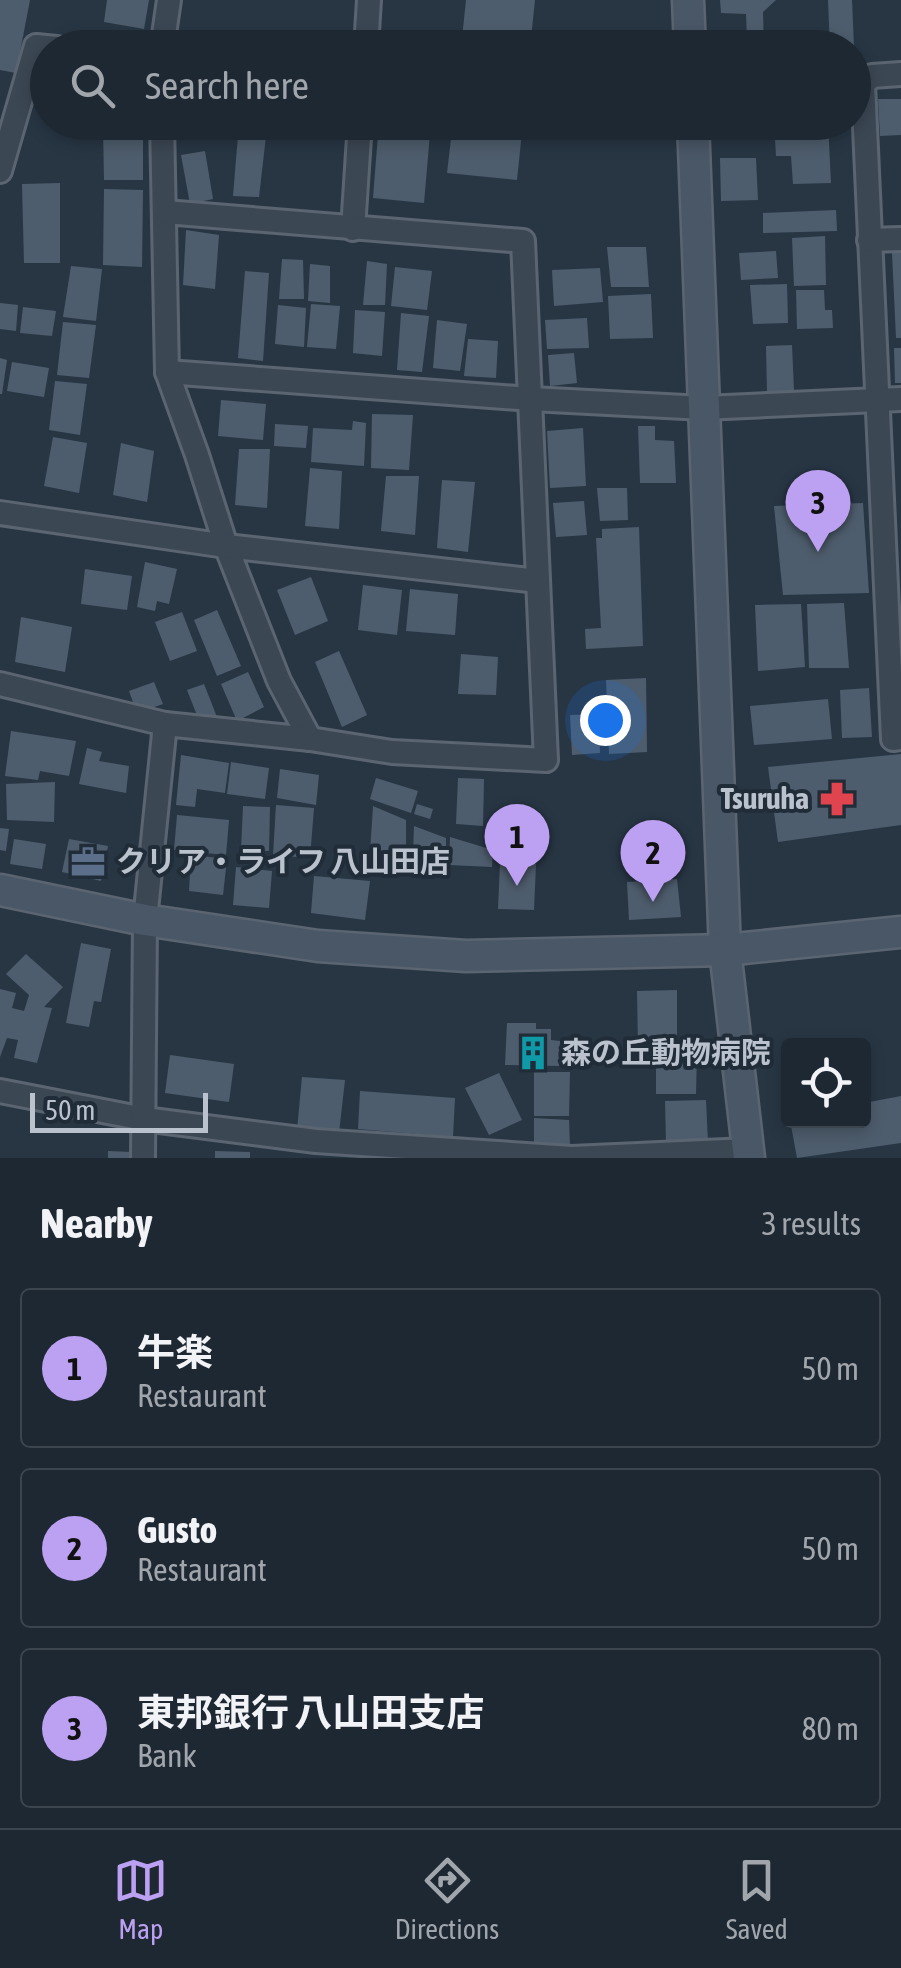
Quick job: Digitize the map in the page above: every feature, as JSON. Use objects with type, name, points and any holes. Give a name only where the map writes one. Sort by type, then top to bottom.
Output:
[{"type":"street","points":[[165,30],[169,0]]},
{"type":"street","points":[[368,30],[370,0]]},
{"type":"street","points":[[688,0],[689,30]]},
{"type":"street","points":[[0,172],[30,67]]},
{"type":"street","points":[[871,77],[901,74]]},
{"type":"street","points":[[163,140],[166,372],[226,546],[280,681],[310,739]]},
{"type":"street","points":[[352,229],[359,140]]},
{"type":"street","points":[[0,1090],[316,1150],[572,1158],[749,1154],[725,950],[694,140]]},
{"type":"street","points":[[865,140],[893,739],[901,738]]},
{"type":"street","points":[[0,684],[164,724],[392,752],[546,760],[524,241],[165,212]]},
{"type":"street","points":[[869,240],[901,239]]},
{"type":"street","points":[[166,372],[704,408],[901,399]]},
{"type":"street","points":[[0,512],[226,546],[538,581]]},
{"type":"street","points":[[143,1158],[145,920],[164,724]]},
{"type":"street","points":[[0,890],[145,920],[318,946],[466,956],[725,950],[901,932]]},
{"type":"building","points":[[0,0],[30,0],[16,73],[0,70]]},
{"type":"building","points":[[107,0],[149,0],[144,29],[104,22]]},
{"type":"building","points":[[466,0],[535,0],[532,30],[463,30]]},
{"type":"building","points":[[720,0],[776,0],[763,12],[764,30],[747,30],[746,14],[721,13]]},
{"type":"building","points":[[828,0],[852,0],[853,30],[829,30]]},
{"type":"building","points":[[878,99],[901,99],[901,135],[880,136]]},
{"type":"building","points":[[103,140],[143,140],[143,180],[104,180]]},
{"type":"building","points":[[238,140],[266,140],[259,197],[233,196]]},
{"type":"building","points":[[378,140],[429,140],[424,203],[373,198]]},
{"type":"building","points":[[451,140],[521,140],[517,180],[447,173]]},
{"type":"building","points":[[775,140],[829,140],[831,183],[793,184],[791,156],[776,156]]},
{"type":"building","points":[[205,151],[213,199],[190,204],[181,155]]},
{"type":"building","points":[[720,158],[756,158],[758,200],[721,201]]},
{"type":"building","points":[[60,183],[60,263],[24,263],[22,184]]},
{"type":"building","points":[[104,189],[143,190],[142,267],[103,265]]},
{"type":"building","points":[[836,210],[837,231],[763,233],[763,213]]},
{"type":"building","points":[[186,230],[219,235],[215,289],[183,285]]},
{"type":"building","points":[[825,236],[826,285],[794,286],[792,238]]},
{"type":"building","points":[[607,247],[646,247],[649,287],[611,287]]},
{"type":"building","points":[[776,251],[778,278],[741,280],[739,253]]},
{"type":"building","points":[[901,252],[901,338],[896,338],[892,253]]},
{"type":"building","points":[[282,259],[303,260],[304,299],[279,299]]},
{"type":"building","points":[[367,261],[387,264],[385,305],[363,305]]},
{"type":"building","points":[[310,264],[330,266],[330,303],[308,301]]},
{"type":"building","points":[[71,266],[102,269],[96,321],[63,317]]},
{"type":"building","points":[[395,267],[432,271],[427,310],[391,306]]},
{"type":"building","points":[[600,268],[603,302],[554,306],[552,270]]},
{"type":"building","points":[[245,271],[269,273],[263,361],[238,358]]},
{"type":"building","points":[[787,284],[788,323],[753,324],[750,285]]},
{"type":"building","points":[[796,290],[824,290],[825,310],[832,310],[833,328],[797,329]]},
{"type":"building","points":[[651,294],[653,338],[610,339],[608,296]]},
{"type":"building","points":[[0,303],[18,305],[16,331],[0,329]]},
{"type":"building","points":[[311,304],[340,306],[336,349],[307,347]]},
{"type":"building","points":[[278,305],[306,308],[304,347],[275,344]]},
{"type":"building","points":[[23,307],[56,311],[52,336],[20,333]]},
{"type":"building","points":[[355,310],[385,312],[382,356],[353,353]]},
{"type":"building","points":[[401,313],[429,316],[422,372],[397,370]]},
{"type":"building","points":[[587,318],[589,348],[547,349],[545,320]]},
{"type":"building","points":[[437,320],[467,324],[460,371],[433,368]]},
{"type":"building","points":[[63,322],[96,325],[89,378],[57,375]]},
{"type":"building","points":[[468,339],[498,341],[496,378],[464,376]]},
{"type":"building","points":[[792,345],[794,391],[767,392],[766,346]]},
{"type":"building","points":[[894,348],[901,348],[901,383],[895,383]]},
{"type":"building","points":[[574,353],[577,383],[550,386],[548,355]]},
{"type":"building","points":[[0,358],[7,360],[2,394],[0,394]]},
{"type":"building","points":[[12,362],[49,368],[44,397],[7,391]]},
{"type":"building","points":[[55,381],[87,384],[80,435],[49,430]]},
{"type":"building","points":[[221,400],[266,404],[263,440],[218,436]]},
{"type":"building","points":[[372,414],[413,415],[409,470],[371,468]]},
{"type":"building","points":[[353,421],[366,423],[364,466],[311,462],[313,428],[352,430]]},
{"type":"building","points":[[275,424],[308,426],[306,448],[274,446]]},
{"type":"building","points":[[638,426],[655,426],[655,440],[674,441],[676,483],[640,483]]},
{"type":"building","points":[[583,428],[586,486],[550,488],[547,431]]},
{"type":"building","points":[[53,437],[87,443],[79,493],[44,486]]},
{"type":"building","points":[[121,443],[154,451],[147,502],[113,495]]},
{"type":"building","points":[[239,449],[270,449],[267,508],[235,505]]},
{"type":"building","points":[[310,468],[342,471],[339,529],[305,526]]},
{"type":"building","points":[[386,476],[419,476],[415,535],[381,531]]},
{"type":"building","points":[[442,480],[475,482],[468,552],[437,548]]},
{"type":"building","points":[[597,488],[627,488],[628,520],[600,521]]},
{"type":"building","points":[[584,501],[587,535],[556,537],[553,503]]},
{"type":"building","points":[[863,503],[869,593],[783,595],[774,506]]},
{"type":"building","points":[[639,527],[643,646],[586,649],[585,629],[601,628],[596,538],[602,538],[602,529]]},
{"type":"building","points":[[145,562],[177,569],[169,604],[157,601],[155,611],[137,607]]},
{"type":"building","points":[[85,569],[132,576],[127,610],[81,604]]},
{"type":"building","points":[[311,577],[328,621],[295,635],[277,590]]},
{"type":"building","points":[[363,585],[402,590],[397,635],[358,630]]},
{"type":"building","points":[[410,589],[458,594],[455,635],[406,631]]},
{"type":"building","points":[[844,603],[849,668],[809,668],[807,604]]},
{"type":"building","points":[[801,604],[805,667],[758,671],[755,605]]},
{"type":"building","points":[[217,610],[241,666],[217,676],[194,620]]},
{"type":"building","points":[[182,612],[197,651],[170,661],[155,622]]},
{"type":"building","points":[[21,617],[72,627],[65,672],[15,662]]},
{"type":"building","points":[[339,651],[367,715],[342,727],[315,662]]},
{"type":"building","points":[[461,654],[498,657],[496,695],[458,694]]},
{"type":"building","points":[[248,672],[264,707],[237,721],[221,684]]},
{"type":"building","points":[[646,678],[647,752],[609,754],[606,680]]},
{"type":"building","points":[[154,682],[163,704],[137,713],[129,691]]},
{"type":"building","points":[[204,684],[217,717],[200,723],[187,690]]},
{"type":"building","points":[[869,688],[872,737],[842,738],[840,690]]},
{"type":"building","points":[[828,699],[832,739],[754,745],[750,706]]},
{"type":"building","points":[[599,714],[600,753],[572,755],[570,715]]},
{"type":"building","points":[[11,731],[76,741],[69,776],[40,771],[38,780],[5,776]]},
{"type":"building","points":[[87,748],[102,752],[99,761],[129,766],[126,793],[79,784]]},
{"type":"building","points":[[901,754],[901,825],[778,842],[768,767]]},
{"type":"building","points":[[181,755],[229,763],[225,793],[197,789],[195,807],[176,805]]},
{"type":"building","points":[[231,762],[269,768],[265,799],[227,794]]},
{"type":"building","points":[[280,769],[319,775],[316,805],[277,798]]},
{"type":"building","points":[[376,778],[418,791],[411,813],[370,799]]},
{"type":"building","points":[[458,778],[484,779],[483,826],[456,824]]},
{"type":"building","points":[[55,782],[54,822],[7,820],[6,784]]},
{"type":"building","points":[[417,804],[433,809],[430,819],[414,814]]},
{"type":"building","points":[[276,805],[314,808],[310,858],[273,855]]},
{"type":"building","points":[[243,806],[270,807],[269,851],[241,850]]},
{"type":"building","points":[[373,806],[406,820],[406,856],[370,853]]},
{"type":"building","points":[[177,815],[229,820],[226,855],[174,850]]},
{"type":"building","points":[[414,826],[446,838],[446,854],[413,853]]},
{"type":"building","points":[[0,828],[9,829],[6,851],[0,850]]},
{"type":"building","points":[[450,837],[493,850],[492,867],[449,865]]},
{"type":"building","points":[[14,839],[46,844],[42,869],[10,864]]},
{"type":"building","points":[[69,839],[108,846],[101,881],[62,872]]},
{"type":"building","points":[[191,855],[227,859],[223,895],[189,891]]},
{"type":"building","points":[[500,863],[536,864],[534,910],[498,909]]},
{"type":"building","points":[[236,867],[272,871],[269,908],[233,905]]},
{"type":"building","points":[[314,876],[370,881],[365,920],[311,913]]},
{"type":"building","points":[[677,879],[681,917],[629,920],[627,882]]},
{"type":"building","points":[[81,943],[111,949],[101,1002],[94,1001],[89,1027],[66,1023]]},
{"type":"building","points":[[26,954],[63,987],[44,1007],[52,1008],[37,1063],[14,1058],[18,1040],[7,1038],[0,1057],[0,989],[16,993],[12,1008],[24,1011],[29,995],[6,974]]},
{"type":"building","points":[[677,990],[677,1044],[638,1045],[637,991]]},
{"type":"building","name":"森の丘動物病院","points":[[507,1023],[536,1023],[536,1029],[551,1029],[551,1040],[560,1041],[559,1066],[505,1065]]},
{"type":"building","points":[[656,1050],[697,1051],[696,1094],[656,1094]]},
{"type":"building","points":[[170,1055],[234,1064],[229,1102],[165,1093]]},
{"type":"building","points":[[534,1072],[570,1072],[569,1116],[534,1116]]},
{"type":"building","points":[[499,1073],[522,1120],[489,1135],[465,1088]]},
{"type":"building","points":[[302,1077],[345,1080],[339,1133],[297,1130]]},
{"type":"building","points":[[360,1091],[455,1098],[453,1137],[358,1129]]},
{"type":"building","points":[[901,1096],[901,1143],[797,1158],[791,1128],[871,1128],[871,1102]]},
{"type":"building","points":[[706,1100],[708,1143],[666,1143],[665,1101]]},
{"type":"building","points":[[534,1118],[569,1120],[570,1146],[534,1145]]},
{"type":"building","points":[[108,1151],[132,1152],[132,1158],[108,1158]]},
{"type":"building","points":[[215,1151],[250,1152],[250,1158],[215,1158]]},
{"type":"place","name":"東邦銀行 八山田支店","points":[[818,552]]},
{"type":"place","name":"Tsuruha","points":[[837,799]]},
{"type":"place","name":"クリア・ライフ 八山田店","points":[[88,862]]},
{"type":"place","name":"牛楽","points":[[517,886]]},
{"type":"place","name":"Gusto","points":[[653,902]]},
{"type":"place","name":"森の丘動物病院","points":[[533,1053]]}]
